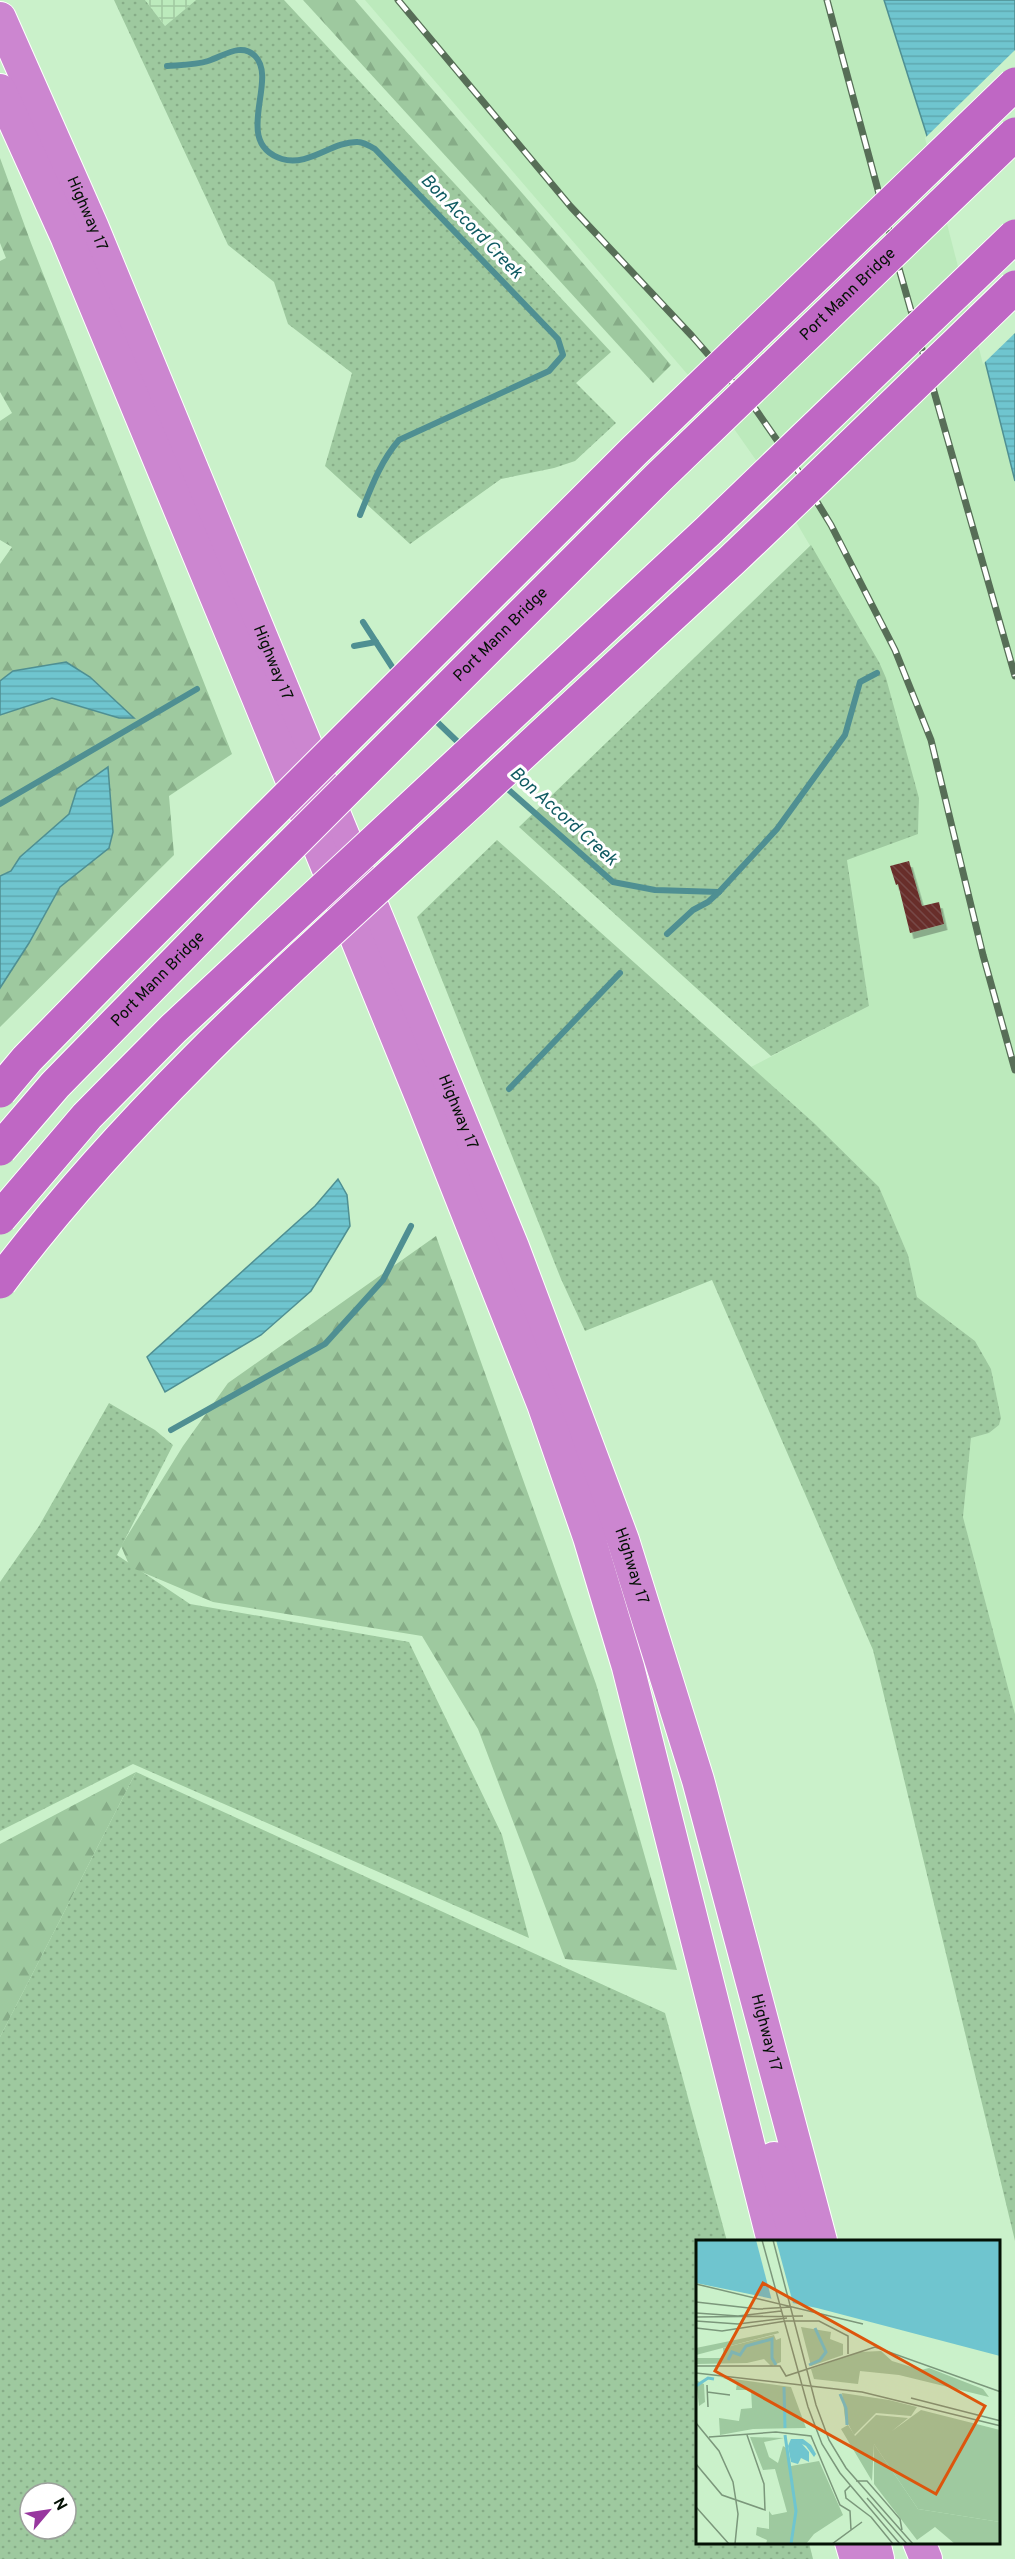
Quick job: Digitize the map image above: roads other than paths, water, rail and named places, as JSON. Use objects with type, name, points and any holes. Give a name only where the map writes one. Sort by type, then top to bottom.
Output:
[{"type":"highway","name":"Highway 17","points":[[0,18],[93,228],[513,1247],[623,1540],[698,1780],[815,2239]]},
{"type":"highway","points":[[0,1091],[27,1059],[114,970],[617,468],[1015,84]]},
{"type":"highway","name":"Highway 17","points":[[0,90],[67,238],[258,698],[424,1104],[543,1404],[589,1537],[628,1667],[773,2240]]},
{"type":"highway","name":"Port Mann Bridge","points":[[0,1149],[55,1085],[140,996],[658,477],[1015,134]]},
{"type":"highway","points":[[0,1218],[87,1116],[173,1029],[708,531],[1015,236]]},
{"type":"highway","points":[[0,1282],[38,1231],[115,1142],[200,1056],[303,957],[734,558],[1015,287]]},
{"type":"highway","points":[[698,1946],[749,2064],[815,2239]]},
{"type":"highway","points":[[852,2544],[856,2559]]},
{"type":"highway","points":[[874,2544],[878,2559]]},
{"type":"highway","points":[[899,2544],[903,2559]]},
{"type":"highway","points":[[920,2544],[926,2559]]},
{"type":"water","points":[[884,0],[1015,0],[1015,481],[935,161]]},
{"type":"water","points":[[66,662],[90,677],[134,718],[119,718],[52,698],[0,715],[0,681],[13,671]]},
{"type":"water","points":[[108,767],[113,832],[109,848],[60,887],[29,943],[0,988],[0,876],[11,871],[20,857],[69,814],[77,789]]},
{"type":"water","points":[[338,1179],[347,1195],[350,1226],[311,1291],[261,1335],[165,1392],[147,1357],[315,1206]]},
{"type":"waterway","name":"Bon Accord Creek","points":[[167,66],[203,62],[232,51],[250,52],[261,67],[262,80],[257,126],[260,140],[267,151],[282,159],[292,161],[302,160],[348,143],[360,142],[375,149],[558,339],[563,355],[549,371],[399,440],[381,466],[360,515]]},
{"type":"waterway","name":"Bon Accord Creek","points":[[363,622],[396,673]]},
{"type":"waterway","points":[[354,646],[376,642]]},
{"type":"waterway","name":"Bon Accord Creek","points":[[502,784],[613,882],[655,890],[719,892],[777,829],[845,735],[860,682],[877,673]]},
{"type":"waterway","points":[[0,804],[197,689]]},
{"type":"waterway","name":"Bon Accord Creek","points":[[433,718],[462,746]]},
{"type":"waterway","points":[[667,934],[693,910],[708,902],[719,892]]},
{"type":"waterway","points":[[509,1089],[620,973]]},
{"type":"waterway","points":[[171,1430],[325,1344],[383,1280],[411,1226]]},
{"type":"railway","points":[[398,0],[571,207],[692,336],[754,407],[795,466],[831,525],[895,650],[931,740],[983,955],[1015,1070]]},
{"type":"railway","points":[[827,0],[900,272],[1015,676]]}]
